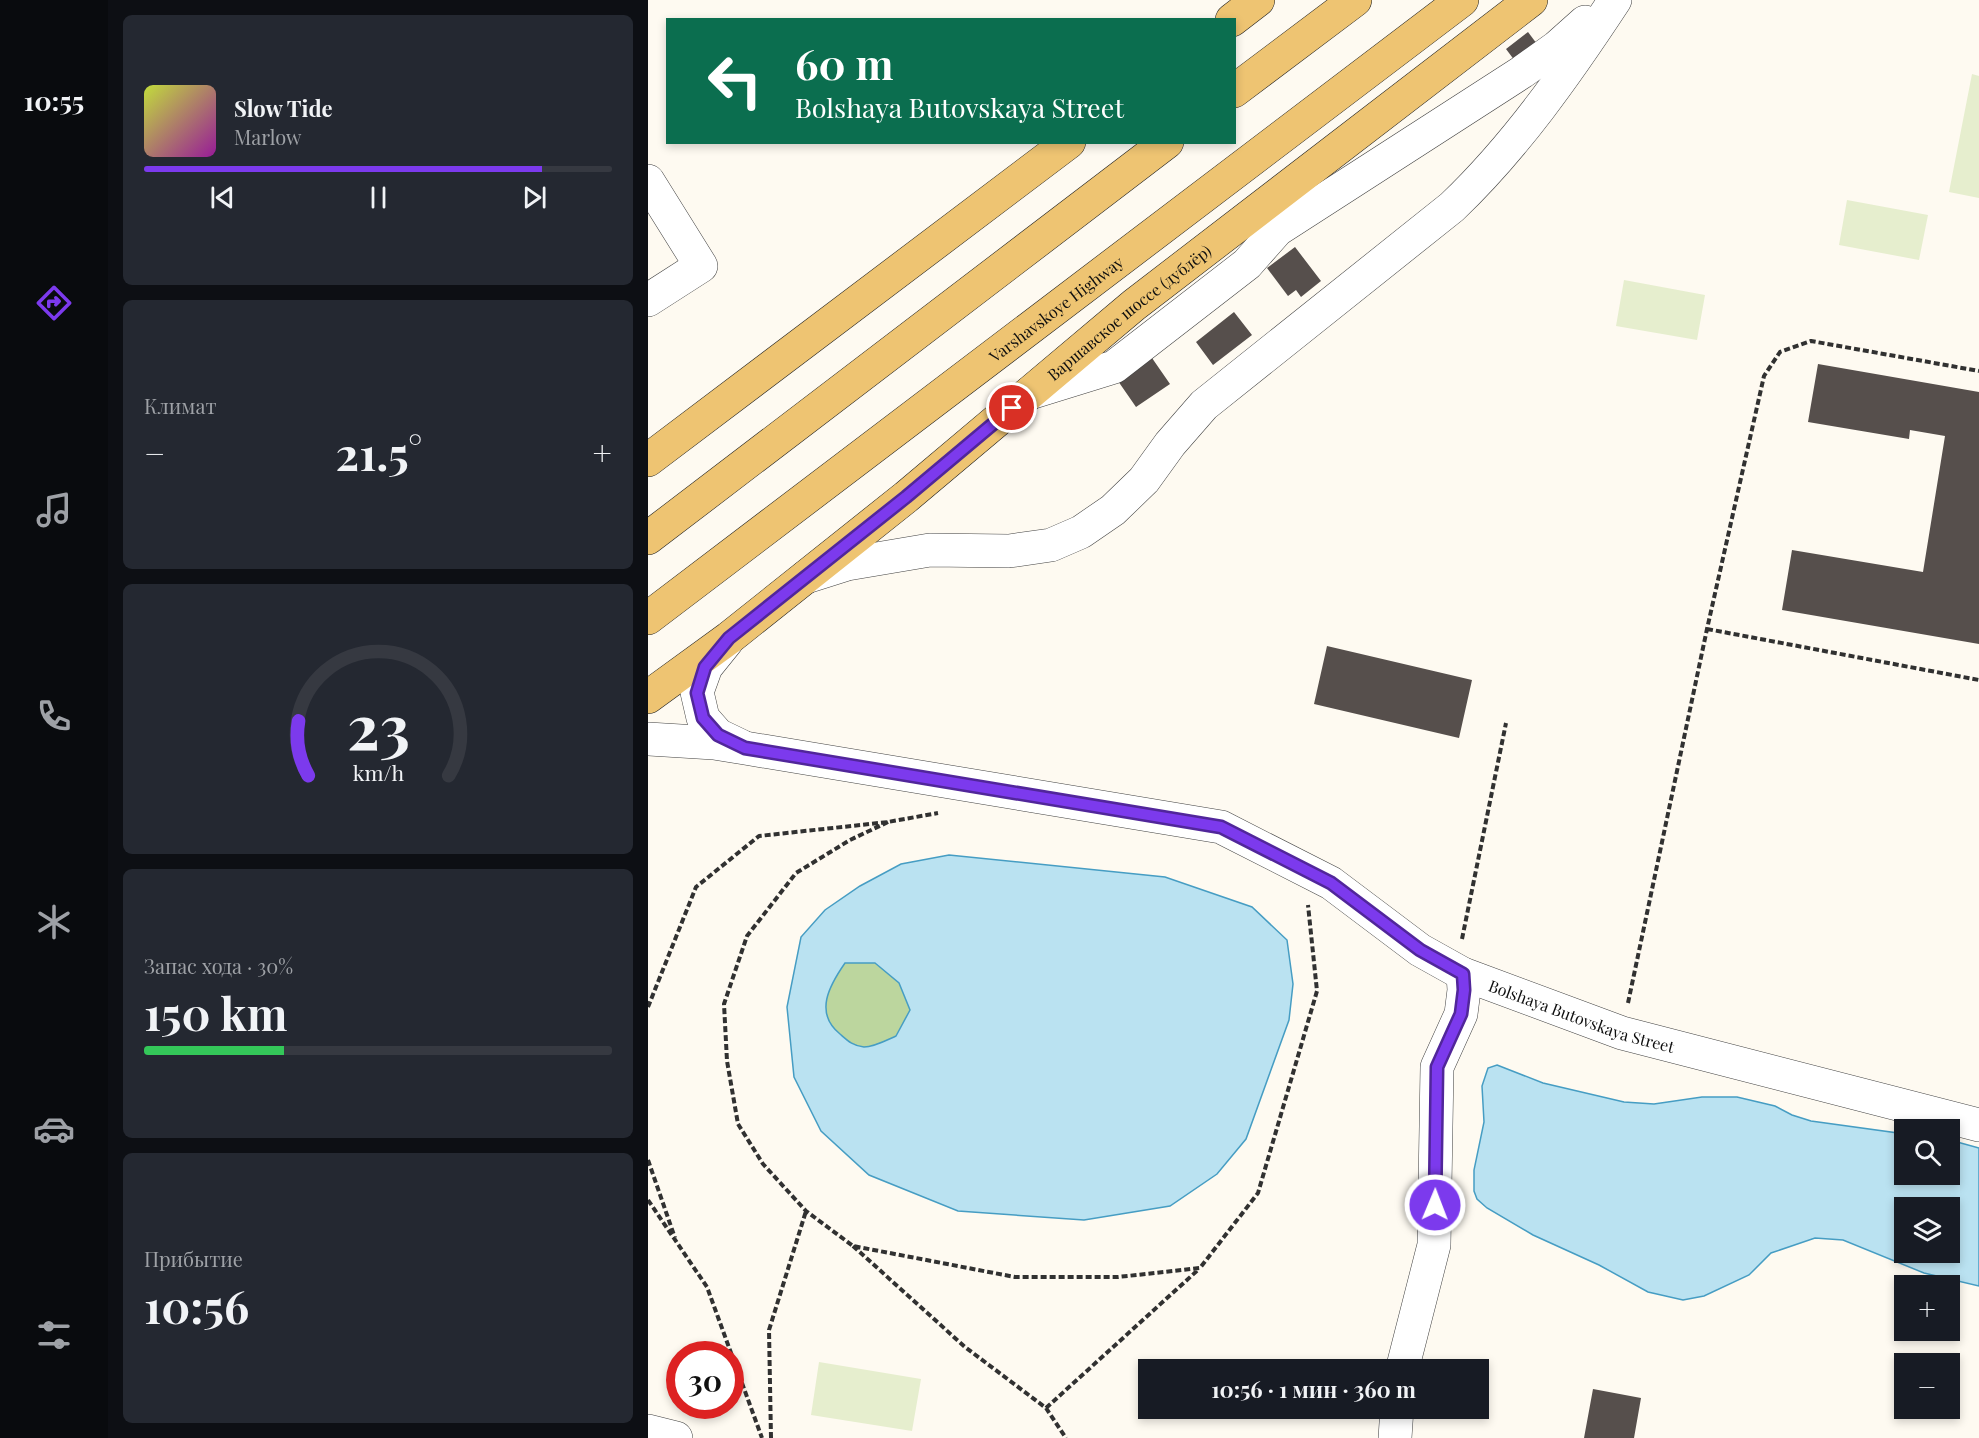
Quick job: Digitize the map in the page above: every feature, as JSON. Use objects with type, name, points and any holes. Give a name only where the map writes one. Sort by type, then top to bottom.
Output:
[{"type":"main road","points":[[1235,18],[1258,0]]},
{"type":"main road","points":[[1236,90],[1356,0]]},
{"type":"main road","name":"Varshavskoye Highway","points":[[648,618],[1462,0]]},
{"type":"main road","name":"Варшавское шоссе (дублёр)","points":[[648,697],[729,638],[906,497],[1134,304],[1531,0]]},
{"type":"main road","points":[[648,460],[1066,144]]},
{"type":"main road","points":[[648,538],[1164,144]]},
{"type":"street","points":[[1030,393],[1114,367],[1247,264],[1277,230],[1522,72],[1557,47],[1610,0]]},
{"type":"street","points":[[805,578],[847,564],[930,550],[1009,551],[1051,545],[1081,532],[1113,510],[1144,480],[1170,444],[1204,405],[1452,207],[1479,181],[1516,138],[1615,0]]},
{"type":"street","points":[[648,182],[701,266],[648,300]]},
{"type":"street","points":[[729,638],[705,667],[697,693],[703,718],[718,735],[745,748]]},
{"type":"street","name":"Bolshaya Butovskaya Street","points":[[648,740],[714,743],[1221,827],[1331,883],[1420,950],[1462,960],[1622,1033],[1979,1125]]},
{"type":"street","points":[[1405,1359],[1434,1245],[1437,1067],[1461,1014],[1464,990],[1462,960]]},
{"type":"street","points":[[1395,1438],[1397,1419]]},
{"type":"street","points":[[648,1431],[676,1438]]},
{"type":"path","points":[[1622,1033],[1707,629],[1764,376],[1780,352],[1811,341],[1979,371]]},
{"type":"path","points":[[1707,629],[1979,680]]},
{"type":"path","points":[[1462,960],[1506,723]]},
{"type":"path","points":[[648,1007],[696,887],[759,836],[888,822],[942,812]]},
{"type":"path","points":[[888,822],[850,840],[796,873],[747,936],[724,1004],[727,1061],[738,1124],[763,1164],[806,1211],[853,1246],[965,1347],[1046,1408],[1066,1438]]},
{"type":"path","points":[[1046,1408],[1200,1269],[1258,1193],[1317,991],[1307,896]]},
{"type":"path","points":[[648,1160],[678,1244]]},
{"type":"path","points":[[648,1200],[707,1287],[762,1438]]},
{"type":"path","points":[[771,1438],[769,1330],[806,1211]]},
{"type":"path","points":[[853,1246],[1015,1277],[1118,1277],[1200,1269]]},
{"type":"green space","points":[[1972,74],[1979,76],[1979,198],[1949,192]]},
{"type":"green space","points":[[1847,200],[1928,215],[1919,260],[1839,245]]},
{"type":"green space","points":[[1624,280],[1705,295],[1697,340],[1616,326]]},
{"type":"green space","points":[[845,963],[875,963],[899,983],[910,1010],[896,1036],[864,1047],[848,1041],[832,1026],[825,1008],[826,999]]},
{"type":"green space","points":[[819,1362],[921,1379],[912,1431],[811,1415]]},
{"type":"water","points":[[949,855],[1165,877],[1252,907],[1287,940],[1293,984],[1289,1020],[1246,1139],[1217,1174],[1170,1206],[1084,1220],[958,1211],[869,1175],[821,1131],[794,1077],[787,1007],[801,937],[825,910],[860,886],[901,864]],"holes":[[[845,963],[875,963],[899,983],[910,1010],[896,1036],[864,1047],[848,1041],[832,1026],[826,1008],[827,999]]]},
{"type":"water","points":[[1497,1065],[1543,1083],[1624,1102],[1654,1104],[1702,1097],[1737,1097],[1775,1106],[1811,1121],[1894,1132],[1894,1185],[1960,1185],[1960,1143],[1979,1148],[1979,1286],[1960,1282],[1960,1275],[1932,1275],[1899,1263],[1960,1263],[1960,1197],[1894,1197],[1894,1261],[1843,1240],[1815,1238],[1771,1253],[1749,1275],[1704,1296],[1683,1300],[1648,1292],[1599,1265],[1533,1235],[1487,1208],[1477,1199],[1474,1191],[1474,1170],[1484,1122],[1482,1086],[1488,1068]]},
{"type":"building","points":[[1528,32],[1540,48],[1518,65],[1506,49]]},
{"type":"building","points":[[1295,247],[1321,281],[1301,297],[1296,290],[1288,296],[1267,268]]},
{"type":"building","points":[[1234,312],[1252,335],[1213,365],[1196,342]]},
{"type":"building","points":[[1152,358],[1170,384],[1136,407],[1118,381]]},
{"type":"building","points":[[1818,364],[1979,392],[1979,644],[1782,610],[1792,550],[1923,572],[1945,436],[1910,430],[1909,439],[1808,422]]},
{"type":"building","points":[[1327,646],[1472,680],[1459,738],[1314,704]]},
{"type":"building","points":[[1593,1389],[1641,1398],[1634,1438],[1584,1438]]},
{"type":"route","points":[[1012,408],[906,497],[729,638],[705,667],[697,693],[703,718],[718,735],[745,748],[1221,827],[1331,883],[1420,950],[1463,974],[1461,1014],[1437,1067],[1435,1205]]}]
